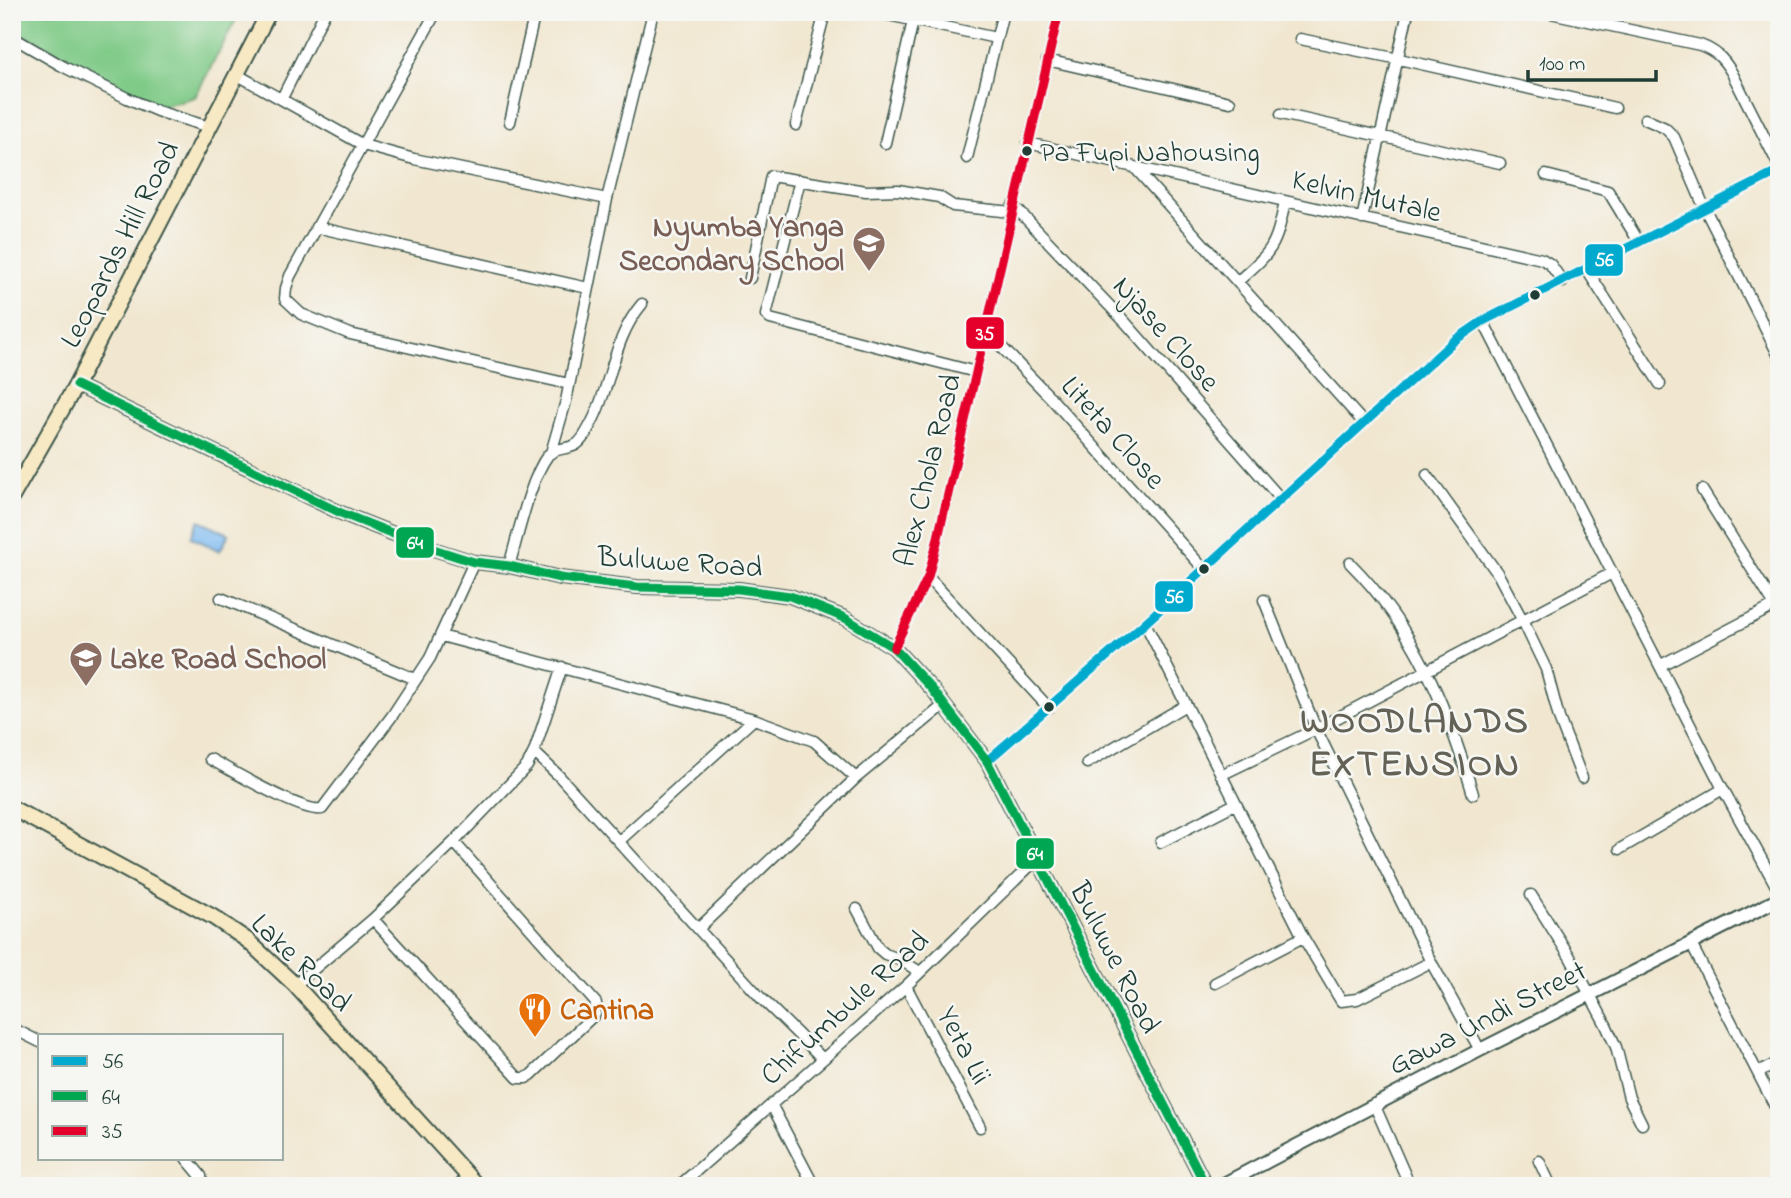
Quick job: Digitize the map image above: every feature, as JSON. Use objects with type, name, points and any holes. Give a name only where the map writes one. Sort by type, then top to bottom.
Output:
[{"type":"main road","name":"Leopards Hill Road","points":[[12,497],[76,385],[269,12]]},
{"type":"main road","name":"Lake Road","points":[[12,808],[234,930],[295,985],[468,1183]]},
{"type":"street","points":[[282,98],[326,12]]},
{"type":"street","points":[[436,12],[290,276],[285,299],[301,314],[350,334],[569,384]]},
{"type":"street","points":[[510,122],[535,12]]},
{"type":"street","points":[[509,566],[532,490],[551,453],[569,384],[607,199],[653,12]]},
{"type":"street","points":[[796,125],[825,12]]},
{"type":"street","points":[[874,12],[914,17],[996,38]]},
{"type":"street","points":[[967,158],[1003,12]]},
{"type":"street","name":"Alex Chola Road","points":[[894,648],[928,577],[951,489],[1059,12]]},
{"type":"street","points":[[1362,219],[1408,12]]},
{"type":"street","points":[[1546,12],[1700,45],[1715,51],[1732,73],[1779,166]]},
{"type":"street","points":[[885,143],[914,17]]},
{"type":"street","points":[[12,37],[127,98],[156,111],[209,127]]},
{"type":"street","points":[[1300,39],[1615,108]]},
{"type":"street","points":[[1047,60],[1230,102]]},
{"type":"street","points":[[236,74],[363,145],[414,159],[607,199]]},
{"type":"street","points":[[1281,114],[1500,163]]},
{"type":"street","points":[[1645,119],[1665,128],[1674,138],[1705,209],[1779,356]]},
{"type":"street","name":"Kelvin Mutale","points":[[1028,143],[1542,259],[1550,264],[1563,282]]},
{"type":"street","points":[[1135,168],[1363,422]]},
{"type":"street","points":[[987,761],[1145,623],[1455,340],[1483,321],[1779,171]]},
{"type":"street","points":[[1546,174],[1608,191],[1639,242]]},
{"type":"street","points":[[750,278],[771,176],[866,191],[898,190],[939,197],[953,206],[1013,208]]},
{"type":"street","points":[[800,180],[766,315],[770,319],[976,372]]},
{"type":"street","points":[[1237,282],[1272,249],[1285,202]]},
{"type":"street","name":"Njase Close","points":[[1013,208],[1126,323],[1280,498]]},
{"type":"street","points":[[316,227],[588,288]]},
{"type":"street","points":[[1587,270],[1660,384]]},
{"type":"street","points":[[551,453],[574,446],[586,432],[599,407],[623,334],[642,304]]},
{"type":"street","points":[[1483,321],[1723,789],[1779,891]]},
{"type":"street","name":"Liteta Close","points":[[986,331],[1050,397],[1203,568]]},
{"type":"street","name":"Buluwe Road","points":[[76,385],[341,513],[424,546],[474,562],[509,566],[560,578],[637,587],[739,589],[790,596],[845,618],[894,648],[944,705],[987,761],[1206,1186]]},
{"type":"street","points":[[1427,475],[1497,574],[1523,621],[1546,669],[1559,718],[1582,778]]},
{"type":"street","points":[[1661,665],[1777,607],[1702,490]]},
{"type":"street","points":[[210,759],[308,808],[322,809],[392,716],[415,679],[441,636],[474,562]]},
{"type":"street","points":[[1350,563],[1406,631],[1446,713],[1473,794]]},
{"type":"street","points":[[1221,775],[1315,729],[1612,573]]},
{"type":"street","points":[[928,577],[1049,708]]},
{"type":"street","points":[[221,598],[415,679]]},
{"type":"street","points":[[1264,600],[1315,729],[1431,962],[1479,1050]]},
{"type":"street","points":[[1145,623],[1303,937],[1343,1002],[1357,999],[1431,962]]},
{"type":"street","points":[[441,636],[754,719],[814,741],[856,778]]},
{"type":"street","points":[[295,985],[373,919],[454,842],[527,766],[562,667]]},
{"type":"street","points":[[699,928],[856,778],[944,705]]},
{"type":"street","points":[[1087,763],[1186,705]]},
{"type":"street","points":[[619,841],[754,719]]},
{"type":"street","points":[[534,752],[619,841],[760,997],[822,1058]]},
{"type":"street","points":[[1620,849],[1723,789]]},
{"type":"street","points":[[1161,842],[1236,804]]},
{"type":"street","points":[[373,919],[518,1078],[531,1075],[562,1048],[595,1014],[596,1003],[454,842]]},
{"type":"street","name":"Chifumbule Road","points":[[679,1186],[906,986],[1037,860]]},
{"type":"street","points":[[1531,895],[1590,994],[1612,1037],[1629,1098],[1642,1124]]},
{"type":"street","name":"Gawa Undi Street","points":[[1220,1186],[1479,1050],[1779,899]]},
{"type":"street","points":[[857,909],[878,948],[920,972]]},
{"type":"street","points":[[1215,983],[1303,937]]},
{"type":"street","points":[[1690,944],[1779,1114]]},
{"type":"street","name":"Yeta Lii","points":[[906,986],[980,1128]]},
{"type":"street","points":[[12,1028],[38,1041]]},
{"type":"street","points":[[1758,1073],[1779,1062]]},
{"type":"street","points":[[1374,1104],[1410,1186]]},
{"type":"street","points":[[772,1106],[814,1186]]},
{"type":"street","points":[[188,1160],[201,1176],[202,1186]]},
{"type":"street","points":[[1539,1161],[1549,1182],[1541,1186]]},
{"type":"green space","points":[[12,12],[240,12],[195,97],[159,107],[12,29]]},
{"type":"water","points":[[199,520],[229,534],[220,551],[191,537]]},
{"type":"transit line","name":"35","points":[[894,648],[928,577],[1059,12]]},
{"type":"transit line","name":"56","points":[[987,761],[1145,623],[1455,340],[1483,321],[1779,171]]},
{"type":"transit line","name":"64","points":[[76,385],[341,513],[424,546],[474,562],[509,566],[560,578],[637,587],[739,589],[790,596],[845,618],[894,648],[932,689],[987,761],[1206,1186]]},
{"type":"place","name":"Pa Fupi Nahousing","points":[[1027,151]]},
{"type":"place","name":"Nyumba Yanga Secondary School","points":[[869,273]]},
{"type":"place","name":"Lake Road School","points":[[86,688]]},
{"type":"place","name":"Cantina","points":[[535,1039]]},
{"type":"district","name":"WOODLANDS EXTENSION","points":[[1415,740]]}]
